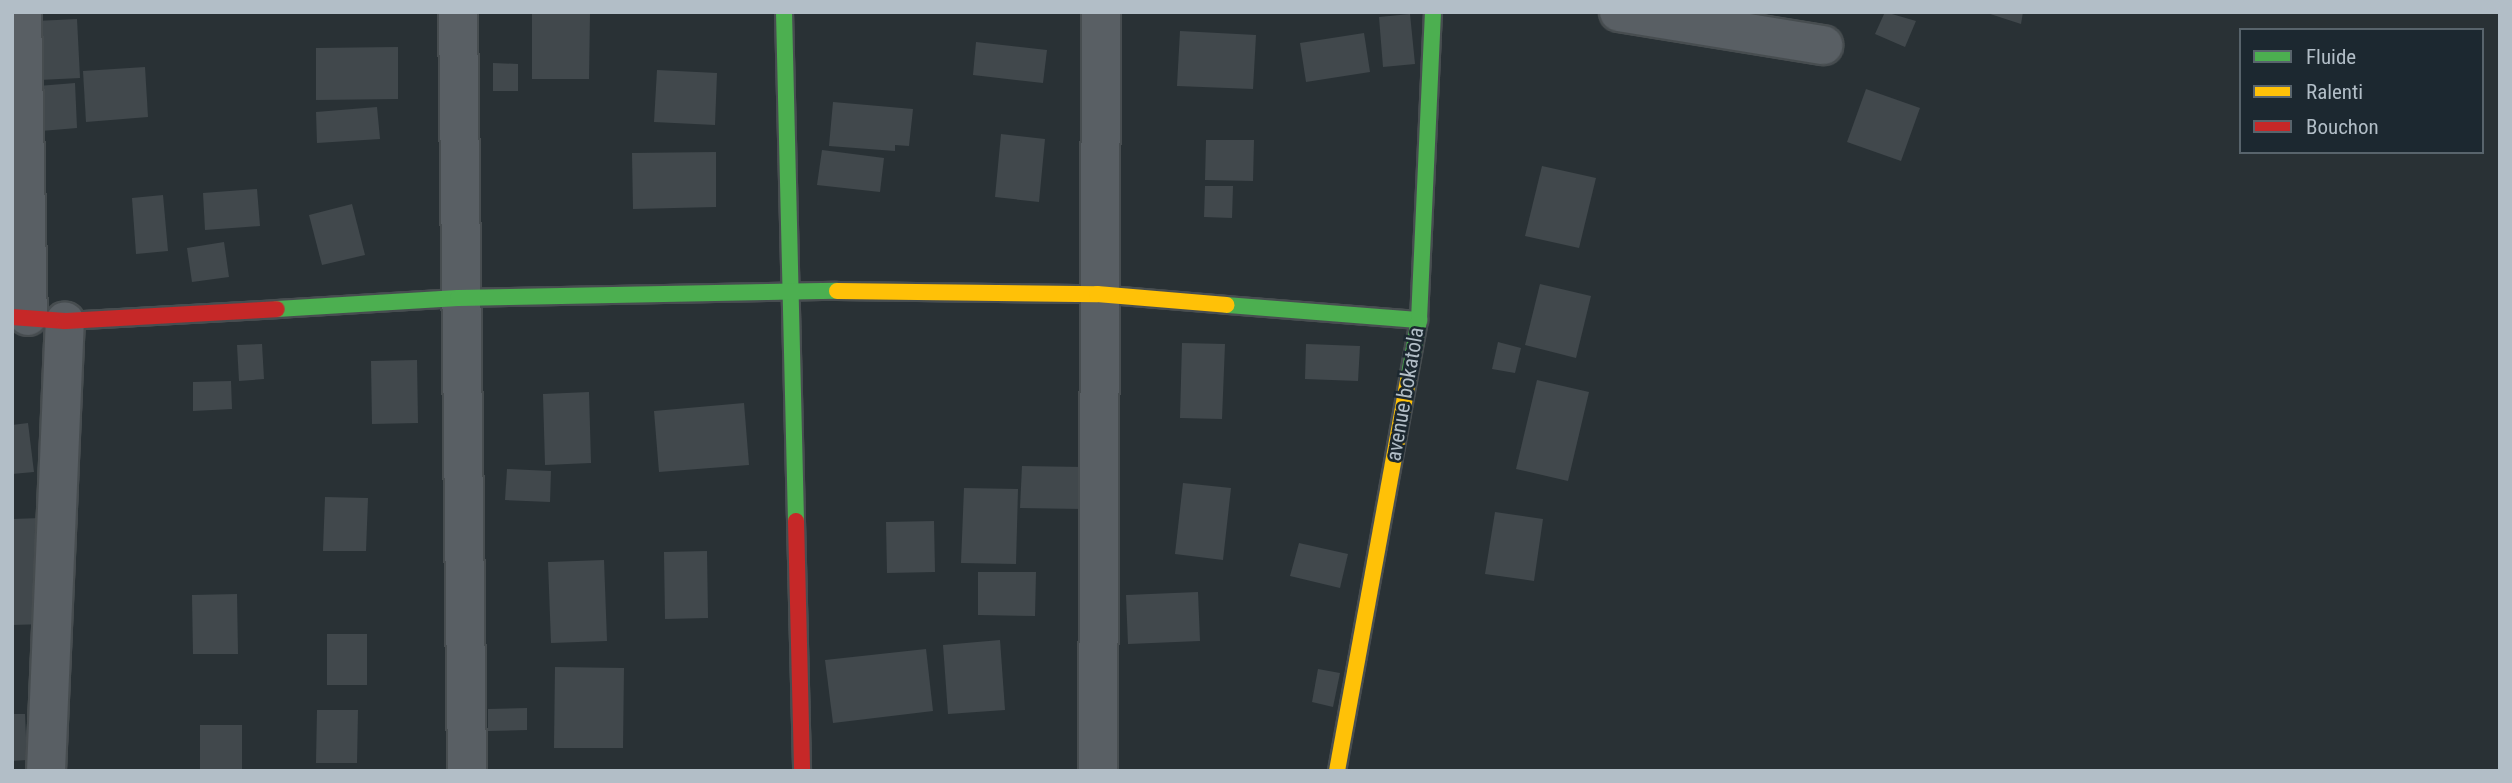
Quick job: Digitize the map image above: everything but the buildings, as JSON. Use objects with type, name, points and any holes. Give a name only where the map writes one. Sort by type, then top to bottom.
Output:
[{"type":"street","points":[[22,12],[20,317],[65,321],[458,298],[791,290],[1097,294],[1419,320]]},
{"type":"street","points":[[458,12],[458,298],[467,771]]},
{"type":"street","points":[[784,12],[802,771]]},
{"type":"street","points":[[1098,771],[1097,294],[1101,12]]},
{"type":"street","name":"avenue bokatola","points":[[1337,771],[1419,320],[1433,12]]},
{"type":"street","points":[[1619,12],[1823,45]]},
{"type":"street","points":[[46,771],[65,321]]},
{"type":"traffic: fast","points":[[784,12],[796,521]]},
{"type":"traffic: fast","points":[[1408,380],[1419,320],[1433,12]]},
{"type":"traffic: fast","points":[[277,309],[458,298],[837,291]]},
{"type":"traffic: fast","points":[[1227,305],[1419,320]]},
{"type":"traffic: slow","points":[[837,291],[1097,294],[1227,305]]},
{"type":"traffic: slow","points":[[1337,771],[1408,380]]},
{"type":"traffic: jam","points":[[12,317],[65,321],[277,309]]},
{"type":"traffic: jam","points":[[796,521],[802,771]]}]
